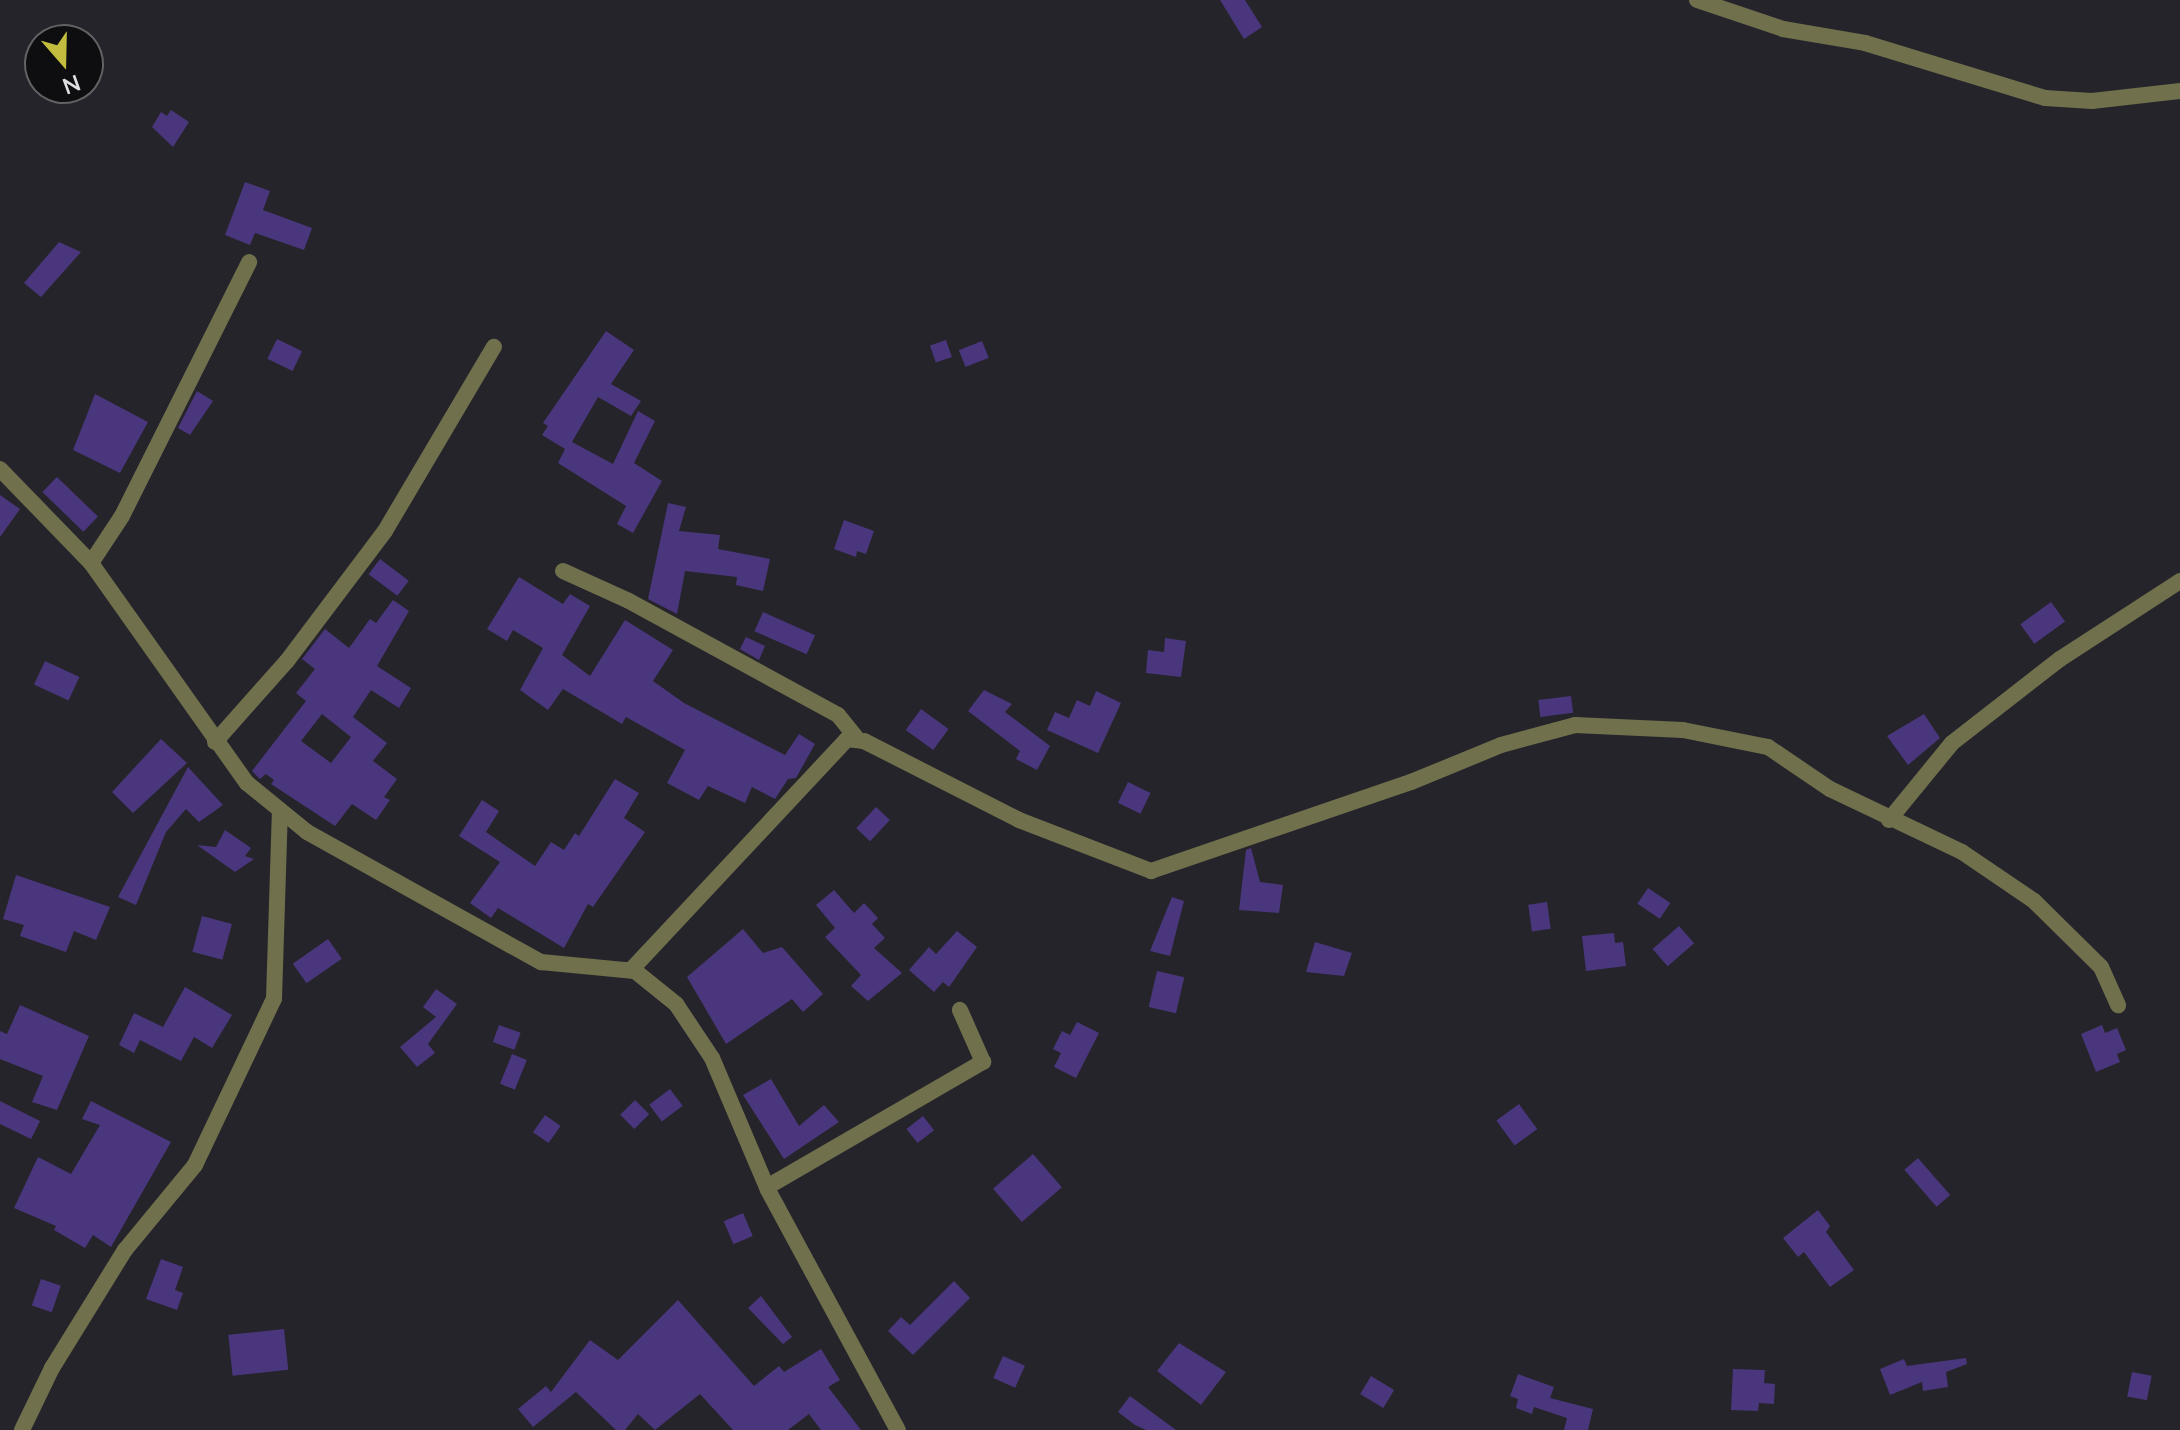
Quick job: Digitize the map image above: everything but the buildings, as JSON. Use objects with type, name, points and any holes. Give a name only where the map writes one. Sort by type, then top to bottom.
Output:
[{"type":"street","points":[[1697,0],[1783,29],[1865,43],[2045,98],[2092,101],[2180,91]]},
{"type":"street","points":[[91,563],[122,516],[249,262]]},
{"type":"street","points":[[215,742],[287,661],[385,531],[494,347]]},
{"type":"street","points":[[0,469],[91,563],[247,783],[307,832],[541,962],[631,970],[676,1004],[712,1058],[767,1187],[898,1430]]},
{"type":"street","points":[[563,571],[629,601],[838,715],[856,737],[1019,820],[1151,871],[1411,782],[1501,745],[1575,725],[1683,730],[1768,747],[1830,789],[1889,820],[1962,852],[2034,901],[2101,967],[2118,1005]]},
{"type":"street","points":[[1889,820],[1952,743],[2060,659],[2180,581]]},
{"type":"street","points":[[631,970],[847,739],[856,737]]},
{"type":"street","points":[[22,1430],[52,1368],[125,1250],[195,1165],[274,999],[280,810]]},
{"type":"street","points":[[767,1187],[983,1062],[960,1010]]}]
